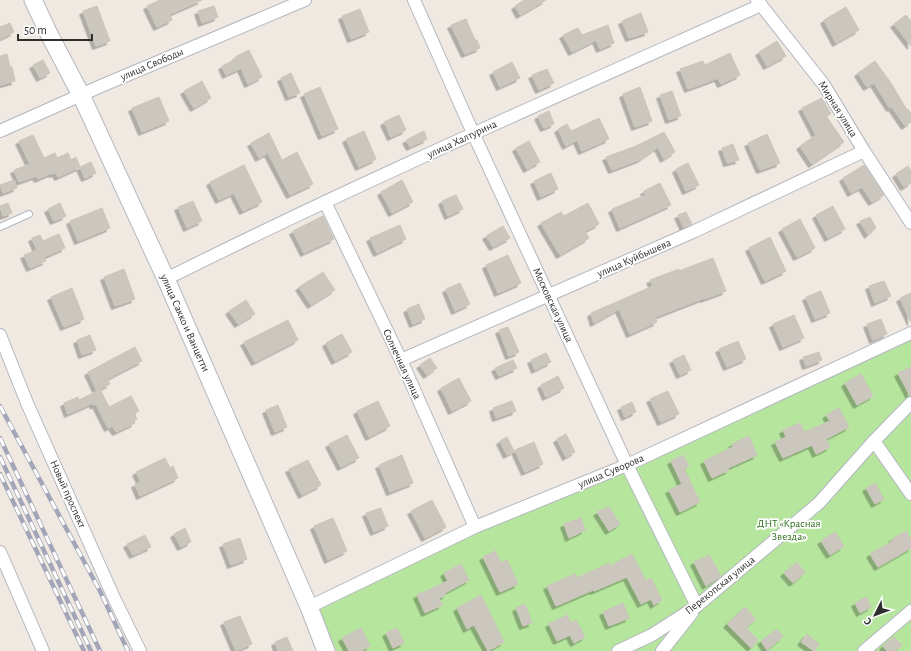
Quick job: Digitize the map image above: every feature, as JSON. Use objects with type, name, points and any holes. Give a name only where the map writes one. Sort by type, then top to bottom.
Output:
[{"type":"main road","name":"улица Сакко и Ванцетти","points":[[33,0],[81,95],[166,279],[309,607],[326,651]]},
{"type":"street","name":"улица Свободы","points":[[0,132],[81,95],[305,0]]},
{"type":"street","name":"Московская улица","points":[[414,0],[548,296],[627,465],[697,606]]},
{"type":"street","name":"улица Халтурина","points":[[166,279],[325,202],[759,2]]},
{"type":"street","name":"Мирная улица","points":[[759,2],[824,85],[864,151],[911,223]]},
{"type":"street","name":"улица Куйбышева","points":[[401,360],[695,231],[864,151]]},
{"type":"street","name":"Солнечная улица","points":[[325,202],[401,360],[475,527]]},
{"type":"street","name":"улица Суворова","points":[[309,607],[475,527],[627,465],[911,332]]},
{"type":"street","name":"Новый проспект","points":[[0,335],[27,403],[114,598],[140,651]]},
{"type":"street","name":"Перекопская улица","points":[[618,651],[652,635],[697,606],[819,503],[874,441],[911,403]]},
{"type":"street","points":[[874,441],[911,494]]},
{"type":"street","points":[[0,552],[43,651]]},
{"type":"street","points":[[662,651],[697,606]]},
{"type":"street","points":[[864,651],[911,611]]},
{"type":"lane","points":[[0,227],[29,214]]},
{"type":"green space","name":"ДНТ «Красная Звезда»","points":[[911,335],[911,651],[332,651],[317,611],[477,530],[641,466]]},
{"type":"building","points":[[160,0],[202,0],[170,14],[172,20],[157,27],[147,6]]},
{"type":"building","points":[[524,0],[546,0],[520,15],[515,6]]},
{"type":"building","points":[[97,6],[110,41],[96,46],[83,11]]},
{"type":"building","points":[[214,6],[218,17],[202,23],[198,11]]},
{"type":"building","points":[[846,7],[859,30],[836,43],[824,20]]},
{"type":"building","points":[[360,9],[369,32],[351,39],[342,16]]},
{"type":"building","points":[[641,13],[648,32],[629,38],[622,21]]},
{"type":"building","points":[[906,15],[911,21],[911,46],[894,24]]},
{"type":"building","points":[[466,19],[480,48],[465,54],[451,25]]},
{"type":"building","points":[[10,23],[14,32],[0,39],[0,27]]},
{"type":"building","points":[[608,25],[614,43],[600,49],[596,40],[572,52],[563,35],[578,28],[582,35]]},
{"type":"building","points":[[777,41],[786,56],[767,66],[759,52]]},
{"type":"building","points":[[249,50],[262,77],[248,84],[241,68],[226,75],[222,66]]},
{"type":"building","points":[[730,53],[740,75],[721,84],[718,78],[688,89],[680,69],[703,61],[705,65]]},
{"type":"building","points":[[7,54],[15,81],[0,85],[0,56]]},
{"type":"building","points":[[43,60],[50,73],[40,78],[33,65]]},
{"type":"building","points":[[875,61],[911,114],[911,122],[905,126],[892,107],[890,108],[874,83],[867,87],[858,73]]},
{"type":"building","points":[[512,62],[520,78],[500,87],[493,72]]},
{"type":"building","points":[[547,69],[554,83],[539,90],[532,75]]},
{"type":"building","points":[[291,73],[300,93],[289,97],[281,78]]},
{"type":"building","points":[[202,81],[211,98],[194,108],[184,91]]},
{"type":"building","points":[[320,87],[338,129],[322,136],[304,94]]},
{"type":"building","points":[[640,87],[652,121],[635,127],[623,94]]},
{"type":"building","points":[[672,91],[681,116],[669,120],[660,95]]},
{"type":"building","points":[[159,97],[169,121],[142,132],[132,108]]},
{"type":"building","points":[[822,98],[831,114],[826,116],[844,142],[812,164],[800,146],[816,135],[802,108]]},
{"type":"building","points":[[549,111],[554,124],[544,128],[538,116]]},
{"type":"building","points":[[399,115],[406,130],[391,137],[384,122]]},
{"type":"building","points":[[599,118],[609,139],[582,151],[577,140],[566,146],[558,129],[567,124],[571,131]]},
{"type":"building","points":[[364,131],[376,159],[359,167],[346,139]]},
{"type":"building","points":[[424,131],[427,139],[410,147],[406,140]]},
{"type":"building","points":[[664,132],[675,152],[664,159],[658,147],[641,159],[612,170],[606,157],[636,146]]},
{"type":"building","points":[[269,133],[282,160],[297,152],[313,184],[290,195],[268,153],[259,158],[251,143]]},
{"type":"building","points":[[767,134],[780,163],[760,170],[748,143]]},
{"type":"building","points":[[33,135],[44,158],[55,153],[57,158],[68,153],[71,160],[76,157],[80,167],[58,177],[56,173],[52,173],[38,179],[36,176],[19,182],[14,170],[30,164],[19,141]]},
{"type":"building","points":[[529,141],[540,162],[527,169],[516,148]]},
{"type":"building","points":[[733,144],[739,160],[727,163],[722,148]]},
{"type":"building","points":[[91,162],[96,173],[85,178],[80,167]]},
{"type":"building","points":[[688,163],[699,185],[686,191],[676,169]]},
{"type":"building","points":[[244,165],[262,202],[243,211],[234,193],[219,200],[210,182]]},
{"type":"building","points":[[864,165],[884,195],[872,202],[862,187],[851,193],[843,178]]},
{"type":"building","points":[[908,166],[911,171],[911,183],[904,187],[896,174]]},
{"type":"building","points":[[551,173],[558,189],[541,197],[534,181]]},
{"type":"building","points":[[14,180],[17,188],[3,193],[0,185]]},
{"type":"building","points":[[402,180],[413,202],[392,213],[381,192]]},
{"type":"building","points":[[660,183],[671,205],[620,228],[612,209],[646,195],[644,191]]},
{"type":"building","points":[[456,195],[463,209],[448,216],[442,201]]},
{"type":"building","points":[[193,201],[202,221],[187,228],[178,207]]},
{"type":"building","points":[[8,203],[12,213],[3,216],[0,206]]},
{"type":"building","points":[[60,203],[66,216],[54,221],[48,209]]},
{"type":"building","points":[[588,203],[599,224],[585,231],[589,238],[560,255],[541,223],[561,212],[564,216]]},
{"type":"building","points":[[833,206],[845,229],[828,238],[816,215]]},
{"type":"building","points":[[102,208],[110,228],[78,241],[70,221]]},
{"type":"building","points":[[686,212],[692,224],[684,228],[678,215]]},
{"type":"building","points":[[323,216],[334,239],[304,253],[293,231]]},
{"type":"building","points":[[870,217],[876,228],[868,235],[860,221]]},
{"type":"building","points":[[800,219],[815,248],[797,257],[782,229]]},
{"type":"building","points":[[400,225],[406,239],[377,253],[370,238]]},
{"type":"building","points":[[503,226],[510,238],[493,247],[486,236]]},
{"type":"building","points":[[59,234],[65,248],[44,257],[46,261],[30,268],[24,255],[37,250],[32,238],[40,235],[43,241]]},
{"type":"building","points":[[770,237],[786,271],[765,281],[749,248]]},
{"type":"building","points":[[508,255],[521,283],[498,293],[486,265]]},
{"type":"building","points":[[713,258],[726,291],[655,317],[657,322],[630,334],[619,309],[594,323],[591,313],[653,286],[650,280]]},
{"type":"building","points":[[124,269],[135,299],[115,306],[104,277]]},
{"type":"building","points":[[323,272],[335,290],[311,305],[299,287]]},
{"type":"building","points":[[884,281],[891,296],[875,303],[869,286]]},
{"type":"building","points":[[460,283],[470,304],[455,311],[446,289]]},
{"type":"building","points":[[72,288],[84,319],[64,327],[51,297]]},
{"type":"building","points":[[821,291],[830,313],[815,319],[806,297]]},
{"type":"building","points":[[911,293],[911,322],[900,298]]},
{"type":"building","points":[[246,300],[255,314],[238,324],[229,311]]},
{"type":"building","points":[[419,304],[425,319],[413,324],[407,309]]},
{"type":"building","points":[[794,315],[804,338],[783,347],[773,324]]},
{"type":"building","points":[[881,319],[887,334],[873,340],[867,324]]},
{"type":"building","points":[[288,320],[298,340],[255,362],[244,342]]},
{"type":"building","points":[[508,327],[519,352],[509,356],[499,330]]},
{"type":"building","points":[[342,334],[352,352],[335,361],[326,343]]},
{"type":"building","points":[[90,335],[96,350],[82,355],[77,340]]},
{"type":"building","points":[[738,341],[746,359],[727,367],[719,349]]},
{"type":"building","points":[[135,347],[142,361],[107,379],[110,384],[100,389],[109,407],[131,396],[139,411],[134,414],[137,419],[134,421],[135,423],[116,432],[112,426],[108,428],[96,404],[94,406],[93,403],[68,414],[64,403],[78,397],[79,400],[97,391],[88,372]]},
{"type":"building","points":[[819,352],[822,360],[806,366],[803,357]]},
{"type":"building","points":[[546,353],[551,362],[535,370],[531,360]]},
{"type":"building","points":[[684,355],[691,370],[680,375],[673,360]]},
{"type":"building","points":[[430,358],[437,368],[427,375],[420,365]]},
{"type":"building","points":[[513,360],[517,368],[499,376],[495,368]]},
{"type":"building","points":[[911,367],[911,396],[910,396],[898,373]]},
{"type":"building","points":[[861,374],[873,396],[857,405],[845,383]]},
{"type":"building","points":[[558,376],[564,388],[546,397],[541,385]]},
{"type":"building","points":[[459,378],[471,401],[452,411],[441,388]]},
{"type":"building","points":[[668,391],[679,414],[661,422],[650,399]]},
{"type":"building","points":[[378,401],[390,426],[369,437],[357,411]]},
{"type":"building","points":[[512,401],[516,411],[496,418],[493,408]]},
{"type":"building","points":[[632,402],[636,412],[625,417],[621,407]]},
{"type":"building","points":[[278,405],[287,427],[275,432],[266,410]]},
{"type":"building","points":[[839,408],[849,427],[826,439],[830,447],[816,454],[812,445],[783,458],[775,442],[786,437],[783,430],[800,423],[804,432],[830,421],[826,415]]},
{"type":"building","points":[[566,434],[575,452],[566,457],[557,439]]},
{"type":"building","points":[[347,435],[359,458],[341,467],[329,444]]},
{"type":"building","points":[[749,436],[757,455],[728,468],[729,470],[712,478],[704,461],[733,447],[732,444]]},
{"type":"building","points":[[507,437],[514,451],[507,455],[500,441]]},
{"type":"building","points":[[534,442],[543,464],[525,472],[515,450]]},
{"type":"building","points":[[402,455],[413,483],[390,492],[379,465]]},
{"type":"building","points":[[683,455],[689,466],[684,469],[700,502],[680,512],[669,490],[682,484],[671,461]]},
{"type":"building","points":[[165,458],[170,468],[173,466],[178,478],[140,496],[135,484],[141,482],[136,472]]},
{"type":"building","points":[[308,460],[321,485],[302,495],[289,469]]},
{"type":"building","points":[[875,483],[884,499],[875,504],[866,488]]},
{"type":"building","points":[[432,500],[446,527],[425,538],[411,511]]},
{"type":"building","points":[[609,507],[620,524],[609,531],[597,512]]},
{"type":"building","points":[[381,508],[388,526],[374,532],[366,513]]},
{"type":"building","points":[[333,518],[347,551],[328,560],[314,526]]},
{"type":"building","points":[[581,518],[585,530],[569,538],[564,524]]},
{"type":"building","points":[[185,528],[191,542],[181,547],[174,534]]},
{"type":"building","points":[[906,531],[911,540],[911,548],[878,567],[870,554],[893,541],[892,539]]},
{"type":"building","points":[[835,532],[844,546],[830,555],[821,541]]},
{"type":"building","points":[[145,535],[151,547],[133,555],[127,544]]},
{"type":"building","points":[[240,538],[247,559],[231,565],[223,544]]},
{"type":"building","points":[[495,551],[501,563],[507,560],[518,584],[500,592],[483,557]]},
{"type":"building","points":[[632,554],[646,581],[651,578],[662,600],[654,605],[651,599],[641,604],[627,577],[556,606],[547,586],[575,574],[577,578],[609,563],[610,566]]},
{"type":"building","points":[[709,555],[721,576],[706,586],[694,562]]},
{"type":"building","points":[[797,562],[805,573],[793,583],[784,573]]},
{"type":"building","points":[[461,564],[469,580],[445,593],[446,595],[439,598],[442,605],[425,613],[417,595],[448,581],[444,573]]},
{"type":"building","points":[[481,595],[504,642],[488,651],[474,625],[467,629],[457,608]]},
{"type":"building","points":[[866,597],[871,607],[860,613],[855,603]]},
{"type":"building","points":[[623,603],[629,618],[609,626],[603,612]]},
{"type":"building","points":[[525,604],[532,623],[523,626],[516,608]]},
{"type":"building","points":[[745,607],[756,619],[746,628],[758,640],[751,648],[727,624]]},
{"type":"building","points":[[567,615],[571,623],[576,620],[585,637],[574,643],[570,635],[557,641],[549,624]]},
{"type":"building","points":[[240,616],[252,644],[236,651],[224,622]]},
{"type":"building","points":[[361,628],[370,646],[361,651],[349,651],[342,638]]},
{"type":"building","points":[[397,628],[404,643],[393,648],[386,633]]},
{"type":"building","points":[[777,629],[783,637],[767,650],[761,641]]},
{"type":"building","points":[[807,634],[819,644],[814,651],[801,642]]},
{"type":"building","points":[[287,637],[293,651],[278,651],[275,642]]},
{"type":"building","points":[[894,637],[902,645],[895,651],[887,651],[883,646]]},
{"type":"railway","points":[[0,406],[100,591],[128,651]]},
{"type":"railway","points":[[0,438],[100,651]]},
{"type":"railway","points":[[0,457],[91,651]]},
{"type":"railway","points":[[0,474],[84,651]]}]
